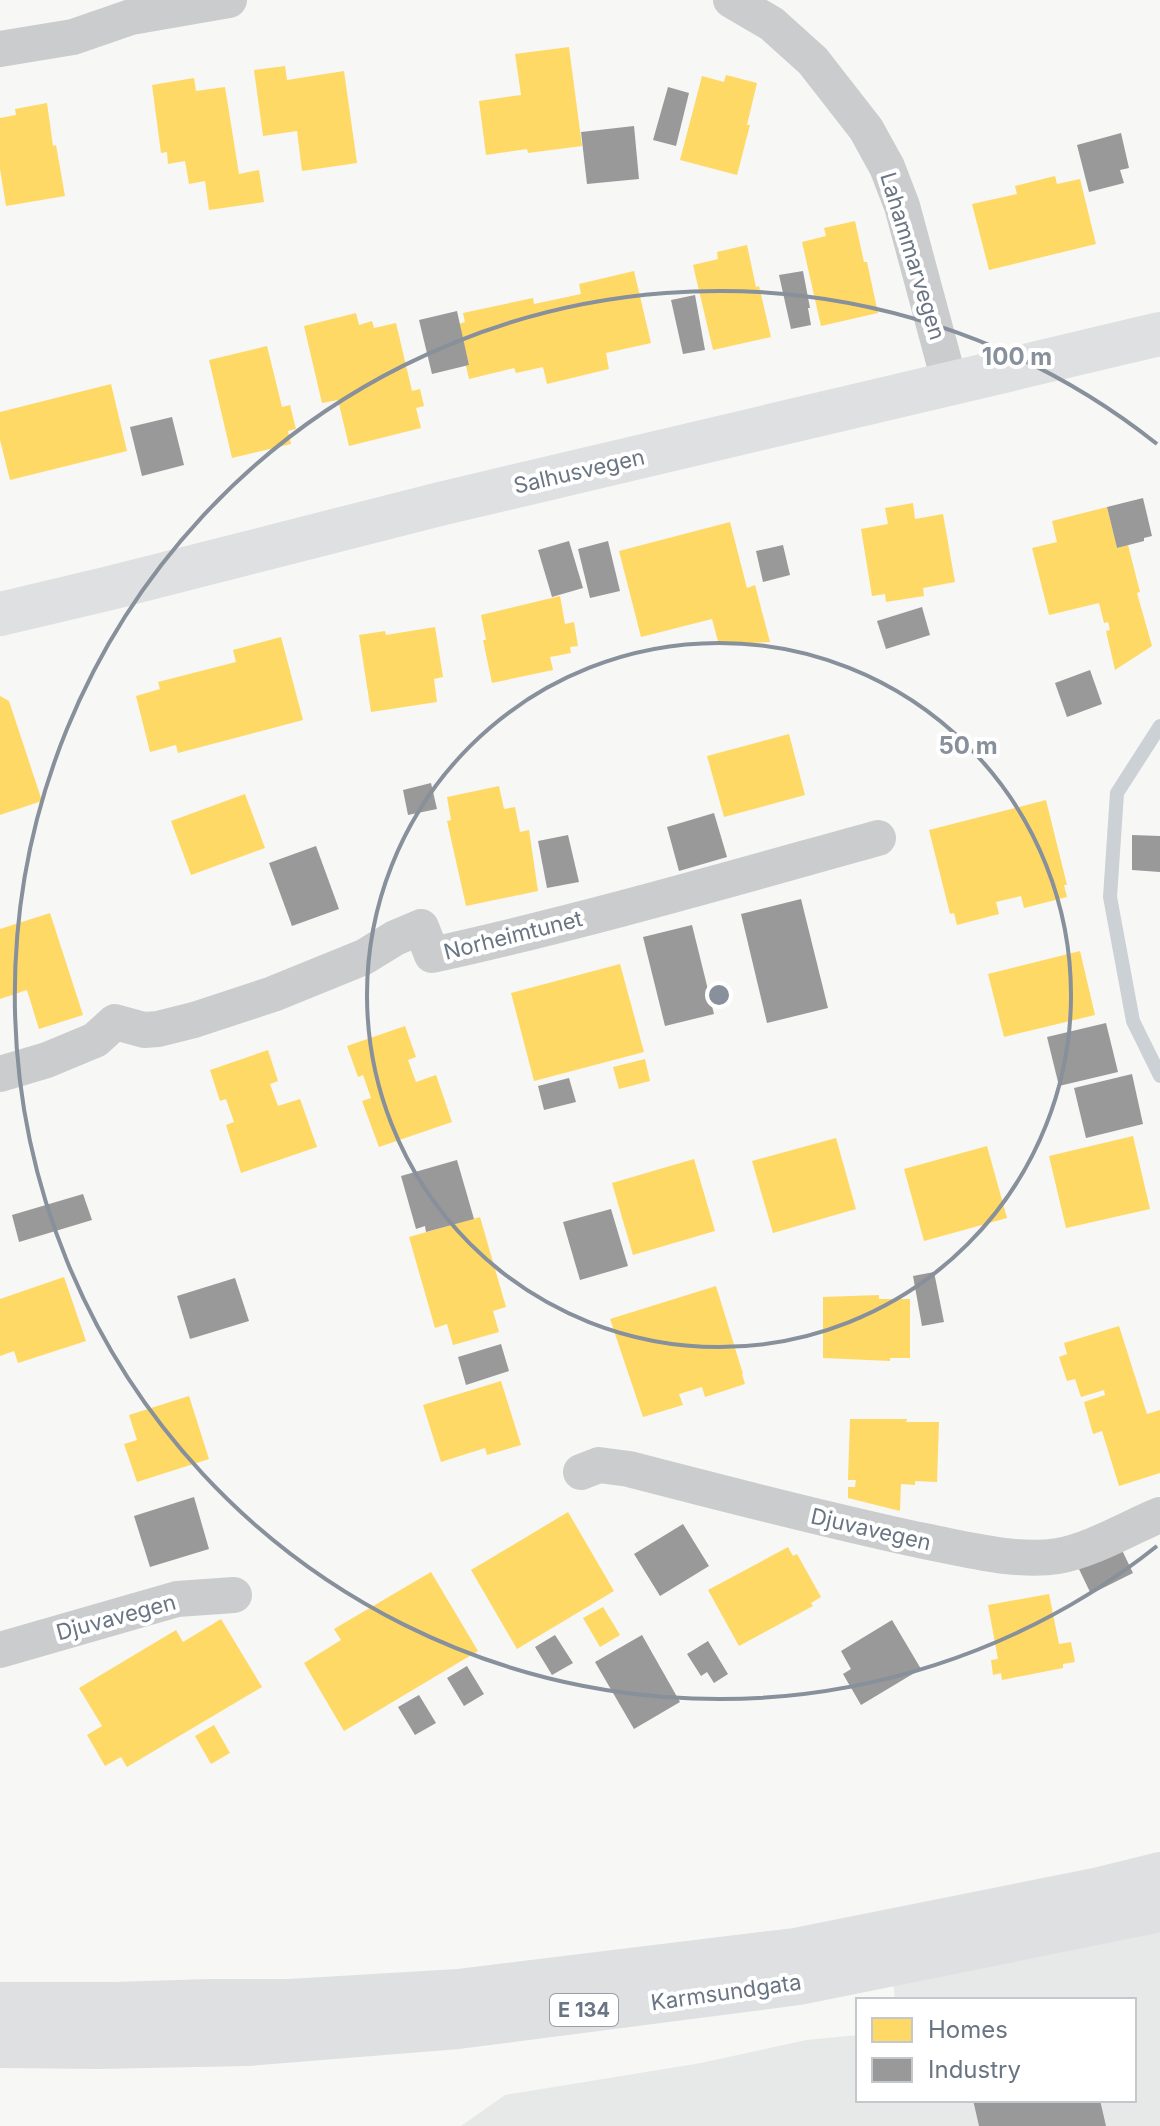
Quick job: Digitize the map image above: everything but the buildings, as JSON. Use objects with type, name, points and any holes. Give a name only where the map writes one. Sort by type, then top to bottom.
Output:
[{"type":"main road","name":"Salhusvegen","points":[[0,614],[440,504],[1160,334]]},
{"type":"main road","name":"Karmsundgata","points":[[0,2004],[290,2001],[458,1991],[795,1950],[1095,1890],[1160,1874]]},
{"type":"main road","name":"Karmsundgata","points":[[0,2046],[248,2044],[458,2027],[799,1983],[1160,1910]]},
{"type":"street","points":[[0,49],[73,37],[131,17],[229,0]]},
{"type":"street","name":"Lahammarvegen","points":[[731,0],[772,24],[813,61],[866,129],[887,167],[902,206],[950,384]]},
{"type":"street","name":"Norheimtunet","points":[[0,1074],[47,1060],[95,1040],[115,1022],[144,1030],[158,1029],[273,994],[364,957],[421,927],[432,955],[493,942],[878,838]]},
{"type":"street","name":"Djuvavegen","points":[[581,1472],[599,1465],[629,1469],[856,1526],[1011,1557],[1057,1556],[1079,1550],[1160,1515]]},
{"type":"street","name":"Djuvavegen","points":[[0,1650],[177,1599],[234,1595]]},
{"type":"shaded area","points":[[1160,1871],[1160,2126],[461,2126],[505,2095],[701,2063],[806,2040],[856,2035],[856,2102],[1136,2102],[1136,1998],[895,1998],[887,1927]]},
{"type":"waterway","points":[[1160,726],[1117,793],[1110,897],[1133,1021],[1160,1076]]}]
